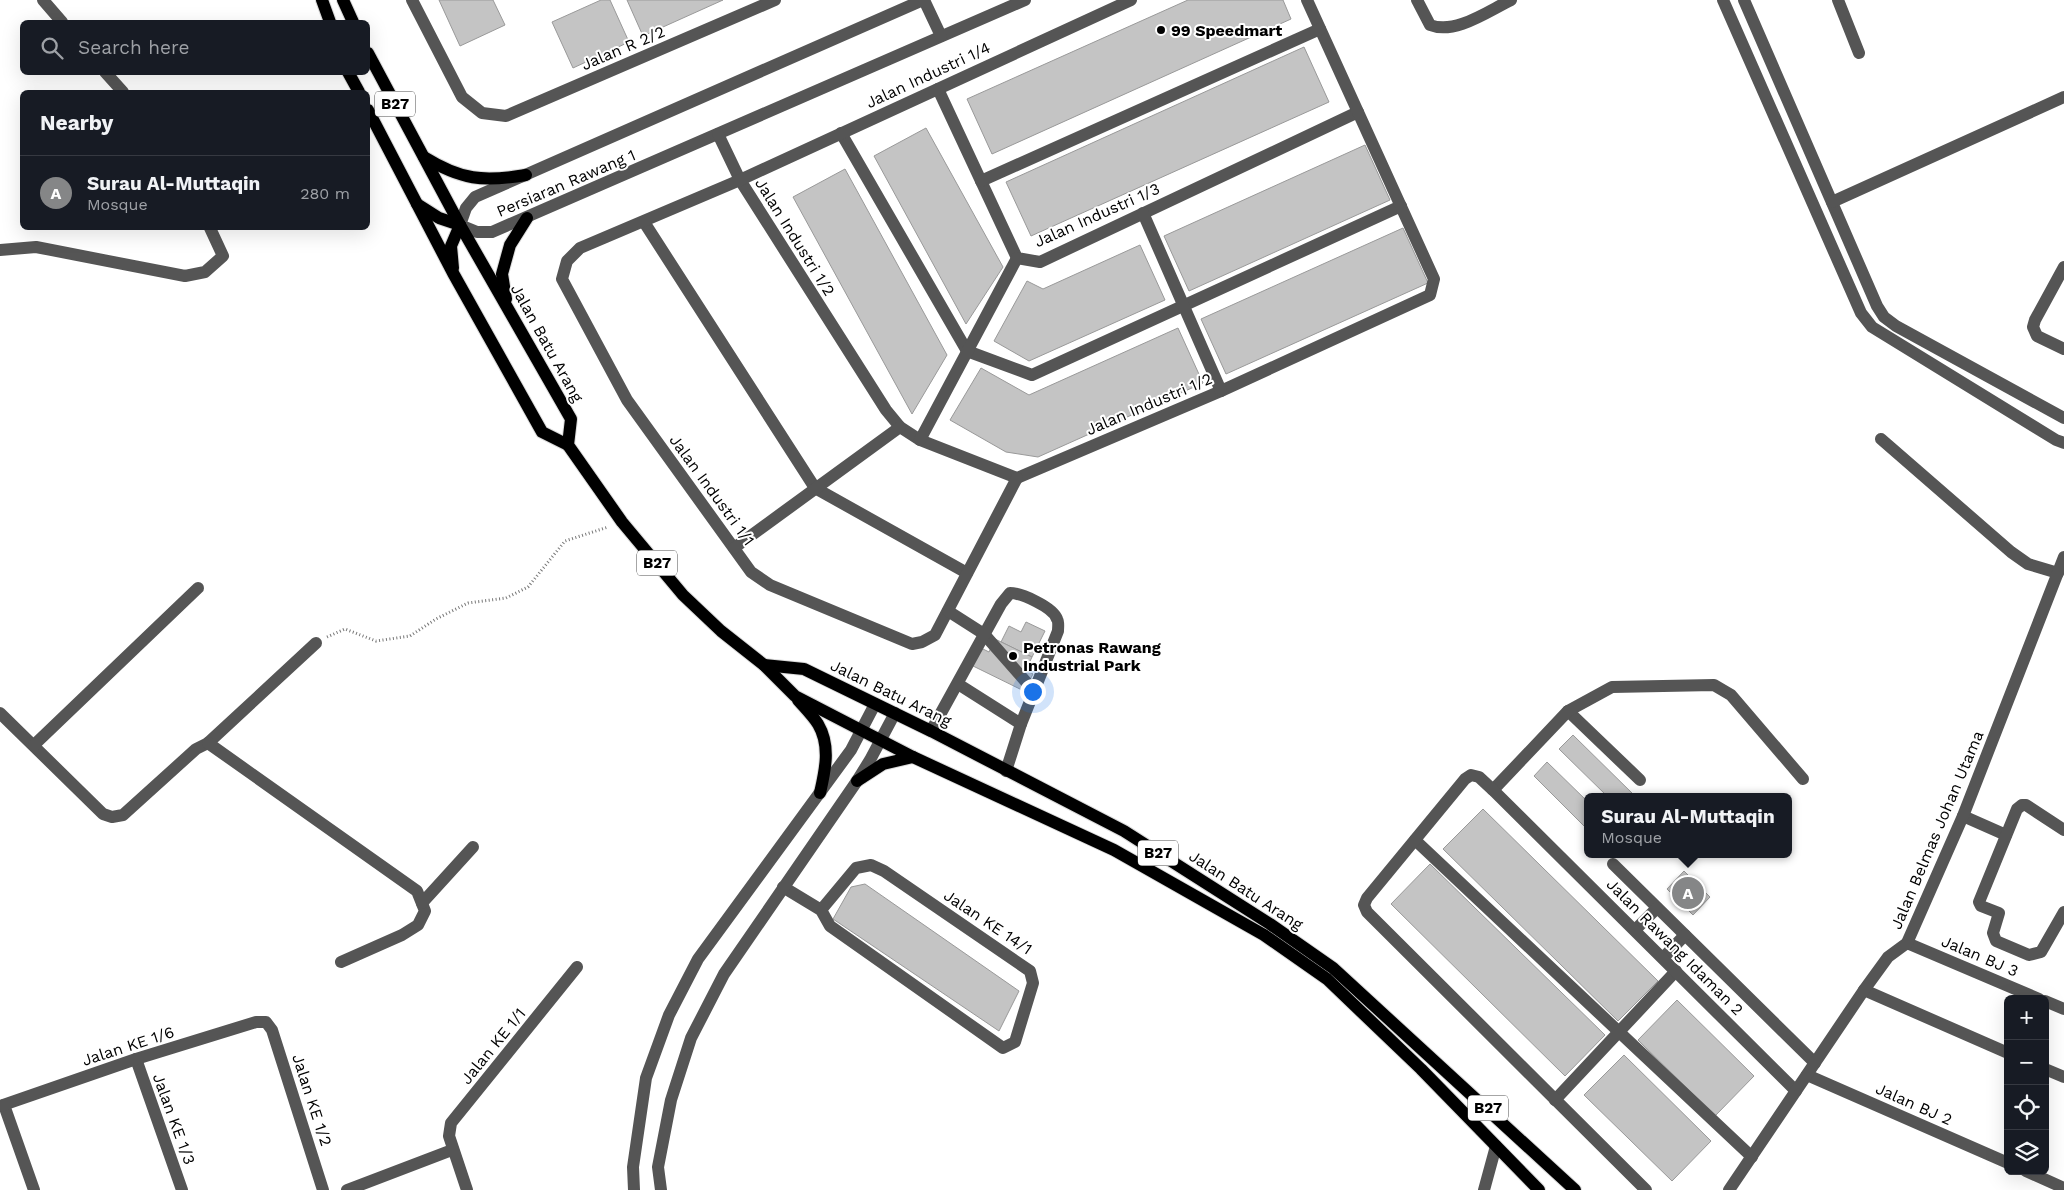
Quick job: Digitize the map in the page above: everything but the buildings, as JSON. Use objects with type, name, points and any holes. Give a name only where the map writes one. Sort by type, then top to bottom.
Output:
[{"type":"main road","points":[[322,0],[329,20]]},
{"type":"main road","points":[[343,0],[352,20]]},
{"type":"main road","name":"Jalan Batu Arang","points":[[370,57],[460,225],[571,419],[568,445],[622,522],[683,594],[721,631],[764,665],[795,696],[913,757],[1114,850],[1264,935],[1327,979],[1421,1069],[1539,1190]]},
{"type":"main road","points":[[350,75],[358,90]]},
{"type":"main road","points":[[370,114],[453,274],[542,432],[568,445]]},
{"type":"main road","points":[[422,155],[444,169],[474,178],[496,180],[526,175]]},
{"type":"main road","points":[[417,204],[439,218],[460,225],[451,246],[453,274]]},
{"type":"main road","points":[[508,306],[502,274],[510,246],[527,218]]},
{"type":"main road","name":"Jalan Batu Arang","points":[[764,665],[804,669],[931,731],[1124,831],[1270,924],[1333,968],[1576,1190]]},
{"type":"main road","points":[[795,696],[818,725],[824,744],[826,763],[820,793]]},
{"type":"main road","points":[[857,781],[883,764],[913,757]]},
{"type":"street","points":[[44,0],[60,20]]},
{"type":"street","name":"Jalan R 2/2","points":[[412,0],[462,98],[482,112],[506,116],[775,0]]},
{"type":"street","points":[[924,0],[941,36]]},
{"type":"street","name":"Persiaran Rawang 1","points":[[924,0],[476,197],[466,208],[460,225],[477,232],[492,232],[1024,0]]},
{"type":"street","name":"Jalan Industri 1/4","points":[[740,180],[1131,0]]},
{"type":"street","name":"Jalan Industri 1/2","points":[[718,134],[740,180],[886,410],[900,427],[920,440],[1018,478],[1221,391],[1430,295],[1434,278],[1307,0]]},
{"type":"street","points":[[1417,0],[1430,25],[1439,29],[1456,27],[1511,0]]},
{"type":"street","points":[[1723,0],[1861,313],[1872,327],[2056,440],[2064,443]]},
{"type":"street","points":[[1744,0],[1884,317],[1896,326],[2064,418]]},
{"type":"street","points":[[1838,0],[1859,52]]},
{"type":"street","points":[[981,181],[1320,29]]},
{"type":"street","points":[[108,75],[121,90]]},
{"type":"street","name":"Jalan Industri 1/3","points":[[938,89],[1017,258],[1040,262],[1358,112]]},
{"type":"street","points":[[1832,202],[2064,97]]},
{"type":"street","points":[[841,133],[967,351],[1032,375],[1401,206]]},
{"type":"street","name":"Jalan Industri 1/1","points":[[740,180],[580,248],[567,261],[562,279],[627,400],[752,572],[770,585],[912,644],[922,642],[935,635],[1018,478]]},
{"type":"street","points":[[1143,213],[1221,391]]},
{"type":"street","points":[[644,222],[815,488],[967,574]]},
{"type":"street","points":[[0,250],[36,247],[185,276],[205,272],[223,256],[211,230]]},
{"type":"street","points":[[920,440],[1017,258]]},
{"type":"street","points":[[2064,267],[2033,327],[2036,336],[2064,349]]},
{"type":"street","points":[[734,548],[900,427]]},
{"type":"street","points":[[1881,439],[2011,552],[2028,564],[2058,573]]},
{"type":"street","name":"Jalan Belmas Johan Utama","points":[[1730,1190],[1864,990],[1888,957],[1907,943],[1963,816],[2064,557]]},
{"type":"street","points":[[34,745],[198,588]]},
{"type":"street","points":[[931,731],[1001,604],[1010,594],[1018,593],[1052,611],[1058,620],[1058,631],[1021,724],[1006,771]]},
{"type":"street","points":[[948,611],[984,634],[1034,692]]},
{"type":"street","points":[[0,713],[103,814],[112,817],[123,815],[196,749],[208,743],[316,643]]},
{"type":"street","points":[[958,684],[1021,724]]},
{"type":"street","points":[[1493,790],[1568,711],[1612,688],[1714,685],[1731,695],[1803,780]]},
{"type":"street","points":[[634,1190],[633,1167],[646,1078],[669,1015],[698,959],[852,750],[875,704]]},
{"type":"street","points":[[1568,711],[1640,780]]},
{"type":"street","points":[[661,1190],[658,1167],[670,1100],[691,1038],[724,974],[857,781],[895,713]]},
{"type":"street","points":[[208,743],[417,891],[425,911],[418,925],[402,935],[340,962]]},
{"type":"street","name":"Jalan Rawang Idaman 2","points":[[1555,1100],[1367,912],[1364,905],[1465,779],[1471,775],[1478,777],[1493,790],[1796,1090]]},
{"type":"street","points":[[2064,830],[2026,805],[2017,809],[1979,902],[1981,906],[1999,913],[1993,933],[1996,941],[2029,955],[2036,955],[2041,952],[2064,912]]},
{"type":"street","points":[[1963,816],[2006,835]]},
{"type":"street","points":[[1415,840],[1752,1157]]},
{"type":"street","points":[[422,902],[473,847]]},
{"type":"street","points":[[1613,864],[1814,1063]]},
{"type":"street","name":"Jalan KE 14/1","points":[[783,887],[821,910],[830,926],[1003,1048],[1015,1042],[1032,982],[1030,971],[892,876],[871,865],[856,868],[821,910]]},
{"type":"street","points":[[1635,930],[1657,908]]},
{"type":"street","points":[[1663,958],[1685,936]]},
{"type":"street","name":"Jalan BJ 3","points":[[1907,943],[2030,995]]},
{"type":"street","name":"Jalan KE 1/1","points":[[467,1190],[452,1150],[449,1136],[452,1123],[577,967]]},
{"type":"street","points":[[1646,1190],[1555,1100],[1676,971]]},
{"type":"street","points":[[1864,990],[2004,1051]]},
{"type":"street","points":[[2049,1004],[2064,1010]]},
{"type":"street","name":"Jalan KE 1/6","points":[[2,1105],[256,1022],[266,1022]]},
{"type":"street","name":"Jalan KE 1/2","points":[[266,1022],[272,1030],[323,1190]]},
{"type":"street","name":"Jalan KE 1/3","points":[[136,1060],[182,1190]]},
{"type":"street","points":[[2049,1071],[2064,1077]]},
{"type":"street","name":"Jalan BJ 2","points":[[1807,1075],[2004,1161]]},
{"type":"street","points":[[2,1105],[34,1190]]},
{"type":"street","points":[[1484,1190],[1496,1146]]},
{"type":"street","points":[[348,1190],[452,1150]]},
{"type":"street","points":[[2035,1175],[2064,1188]]},
{"type":"path","points":[[316,643],[345,629],[376,641],[410,636],[436,619],[468,603],[506,598],[528,587],[565,541],[622,522]]},
{"type":"place","name":"99 Speedmart","points":[[1161,30]]},
{"type":"place","name":"Petronas Rawang Industrial Park","points":[[1013,656]]},
{"type":"place","name":"Surau Al-Muttaqin","points":[[1688,893]]}]
